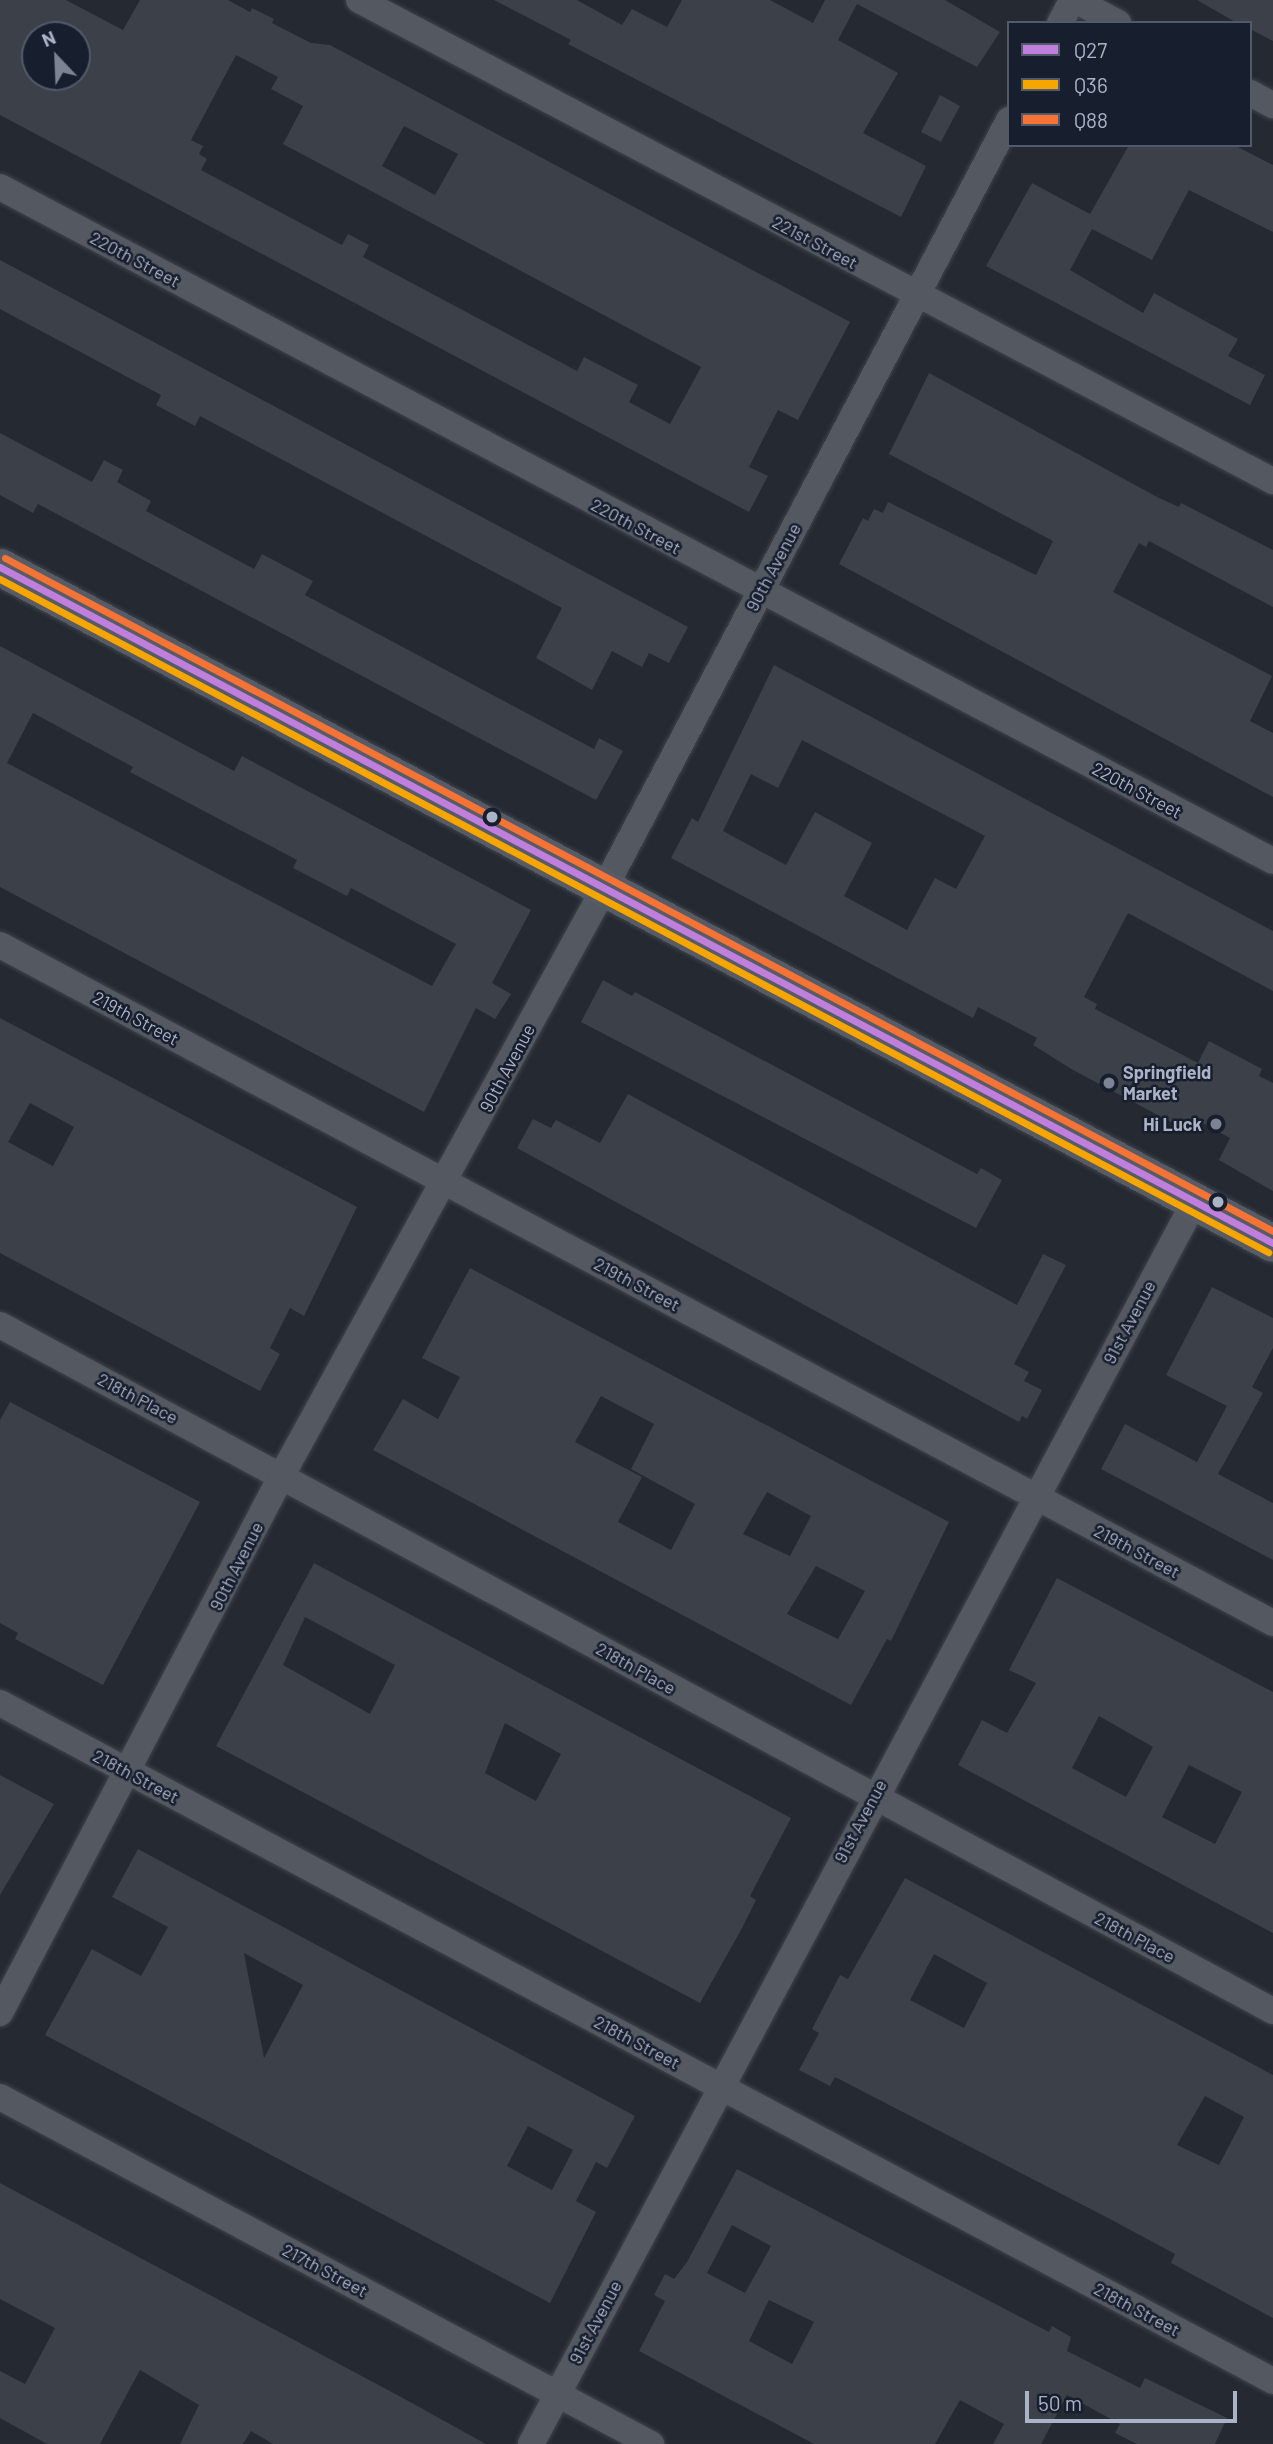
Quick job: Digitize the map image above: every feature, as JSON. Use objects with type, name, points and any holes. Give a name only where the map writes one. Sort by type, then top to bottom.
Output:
[{"type":"main road","points":[[0,567],[1273,1243]]},
{"type":"street","name":"221st Street","points":[[359,0],[916,296],[1273,481]]},
{"type":"street","points":[[1061,21],[1073,0],[1114,21]]},
{"type":"street","points":[[1252,94],[1273,105]]},
{"type":"street","name":"90th Avenue","points":[[0,2013],[130,1773],[282,1475],[446,1182],[605,887],[1007,124]]},
{"type":"street","name":"220th Street","points":[[0,187],[760,592],[1273,861]]},
{"type":"street","name":"219th Street","points":[[0,945],[1273,1623]]},
{"type":"street","name":"91st Avenue","points":[[531,2444],[872,1797],[1195,1201]]},
{"type":"street","name":"218th Place","points":[[0,1325],[1273,2011]]},
{"type":"street","name":"218th Street","points":[[0,1703],[1273,2381]]},
{"type":"street","name":"217th Street","points":[[0,2097],[651,2444]]},
{"type":"building","points":[[0,0],[66,0],[123,30],[140,0],[228,0],[250,12],[252,8],[274,19],[272,23],[311,43],[330,45],[850,322],[798,420],[778,410],[749,467],[768,476],[749,512],[0,115]],"holes":[[[236,55],[278,77],[271,89],[303,106],[283,144],[701,367],[670,424],[629,402],[638,385],[584,357],[577,371],[363,257],[369,245],[348,234],[342,245],[201,170],[207,159],[199,154],[203,146],[191,140]],[[404,126],[458,154],[435,195],[382,166]]]},
{"type":"building","points":[[494,0],[577,0],[622,25],[632,9],[667,27],[682,0],[770,0],[813,23],[825,0],[945,0],[1000,32],[977,67],[857,4],[838,40],[898,73],[863,133],[926,166],[901,217],[568,44],[571,40]]},
{"type":"building","points":[[1197,0],[1273,0],[1273,41],[1252,30],[1252,21],[1234,21]]},
{"type":"building","points":[[940,95],[960,106],[941,142],[921,132]]},
{"type":"building","points":[[1128,147],[1238,147],[1273,165],[1273,232],[1189,190],[1152,260],[1092,229],[1070,270],[1143,313],[1154,293],[1238,339],[1228,356],[1265,375],[1250,405],[986,266],[1032,183],[1090,214]]},
{"type":"building","points":[[0,260],[688,627],[669,663],[649,653],[642,667],[612,651],[592,690],[536,658],[562,608],[200,416],[195,426],[156,405],[161,395],[0,309]]},
{"type":"building","points":[[929,373],[1159,498],[1179,507],[1181,503],[1273,550],[1273,607],[1149,541],[1146,547],[1139,543],[1113,592],[1272,676],[1250,721],[1273,733],[1273,797],[839,564],[863,518],[868,521],[874,509],[883,513],[888,502],[1036,575],[1053,541],[889,454]]},
{"type":"building","points":[[0,433],[92,482],[104,460],[123,470],[117,482],[151,501],[146,511],[254,569],[262,554],[313,581],[305,595],[594,749],[599,738],[623,751],[596,800],[38,504],[33,513],[0,495]]},
{"type":"building","points":[[0,646],[234,771],[242,756],[531,910],[492,983],[511,994],[495,1019],[476,1008],[424,1112],[0,887]],"holes":[[[33,713],[133,767],[130,772],[297,860],[293,868],[347,896],[351,888],[456,944],[432,986],[7,763]]]},
{"type":"building","points":[[774,665],[1273,931],[1273,991],[1128,913],[1084,997],[1097,1004],[1095,1009],[1198,1063],[1209,1041],[1262,1069],[1259,1076],[1273,1083],[1273,1191],[1219,1160],[1230,1138],[1193,1118],[1186,1130],[1073,1070],[1033,1045],[1037,1038],[978,1007],[973,1018],[671,858],[692,818],[698,822]],"holes":[[[802,740],[985,836],[956,889],[935,878],[907,930],[844,896],[872,843],[815,812],[786,865],[723,831],[751,774],[778,788]]]},
{"type":"building","points":[[603,980],[632,996],[635,992],[977,1174],[981,1168],[1002,1180],[976,1228],[581,1022]]},
{"type":"building","points":[[0,1018],[357,1207],[304,1316],[290,1308],[270,1348],[280,1354],[260,1391],[0,1253]],"holes":[[[30,1103],[74,1127],[53,1166],[8,1142]]]},
{"type":"building","points":[[628,1094],[1017,1305],[1043,1254],[1066,1265],[1014,1364],[1029,1372],[1024,1381],[1042,1390],[1027,1419],[1022,1416],[1019,1422],[517,1148],[533,1119],[551,1128],[556,1120],[600,1143]]},
{"type":"building","points":[[470,1268],[949,1522],[891,1641],[887,1639],[851,1705],[373,1450],[403,1399],[438,1419],[460,1377],[422,1358]],"holes":[[[601,1396],[654,1424],[631,1469],[695,1504],[671,1550],[618,1522],[642,1477],[575,1442]],[[767,1492],[811,1516],[790,1556],[743,1534]],[[816,1566],[865,1591],[838,1639],[787,1614]]]},
{"type":"building","points":[[1212,1287],[1273,1318],[1273,1348],[1252,1387],[1263,1393],[1218,1474],[1273,1503],[1273,1560],[1101,1469],[1125,1424],[1197,1462],[1227,1406],[1166,1375]]},
{"type":"building","points":[[10,1402],[200,1502],[103,1685],[15,1639],[18,1633],[0,1623],[0,1420]]},
{"type":"building","points":[[314,1563],[791,1818],[750,1896],[756,1900],[700,2003],[216,1746]],"holes":[[[305,1617],[395,1665],[370,1714],[283,1665]],[[505,1723],[561,1754],[536,1801],[485,1773]]]},
{"type":"building","points":[[1057,1578],[1273,1692],[1273,1933],[958,1765],[982,1720],[1007,1733],[1036,1683],[1009,1670]],"holes":[[[1099,1716],[1153,1747],[1126,1797],[1072,1768]],[[1189,1765],[1242,1792],[1215,1844],[1162,1817]]]},
{"type":"building","points":[[0,1775],[54,1804],[0,1895]]},
{"type":"building","points":[[138,1849],[635,2116],[607,2168],[596,2162],[576,2201],[596,2212],[550,2303],[45,2035],[92,1949],[141,1976],[168,1927],[112,1897]],"holes":[[[244,1953],[303,1985],[264,2058]],[[528,2126],[573,2150],[552,2190],[507,2166]]]},
{"type":"building","points":[[905,1878],[1273,2075],[1273,2318],[1171,2263],[1175,2254],[1110,2219],[835,2077],[830,2086],[799,2070],[819,2033],[812,2029],[840,1975],[848,1979]],"holes":[[[934,1954],[987,1983],[964,2028],[910,2000]],[[1205,2096],[1244,2117],[1219,2165],[1177,2145]]]},
{"type":"building","points":[[737,2169],[1049,2332],[1052,2326],[1071,2337],[1067,2351],[1140,2388],[1145,2378],[1227,2418],[1215,2444],[1137,2444],[1115,2433],[1120,2424],[1067,2395],[1041,2444],[993,2444],[1004,2424],[960,2400],[935,2444],[814,2444],[639,2351],[665,2301],[654,2295],[665,2274],[674,2279],[687,2262]],"holes":[[[732,2225],[771,2246],[745,2293],[707,2273]],[[769,2300],[814,2322],[792,2364],[749,2341]]]},
{"type":"building","points":[[0,2183],[486,2444],[273,2444],[251,2431],[243,2444],[180,2444],[199,2405],[140,2370],[100,2444],[47,2444],[0,2418],[0,2371],[25,2384],[55,2328],[0,2299]]},
{"type":"transit line","name":"Q88","points":[[5,558],[1273,1231]]},
{"type":"transit line","name":"Q27","points":[[0,567],[1273,1243]]},
{"type":"transit line","name":"Q36","points":[[0,579],[1268,1252]]},
{"type":"place","name":"Springfield Market","points":[[1109,1083]]},
{"type":"place","name":"Hi Luck","points":[[1216,1124]]}]
